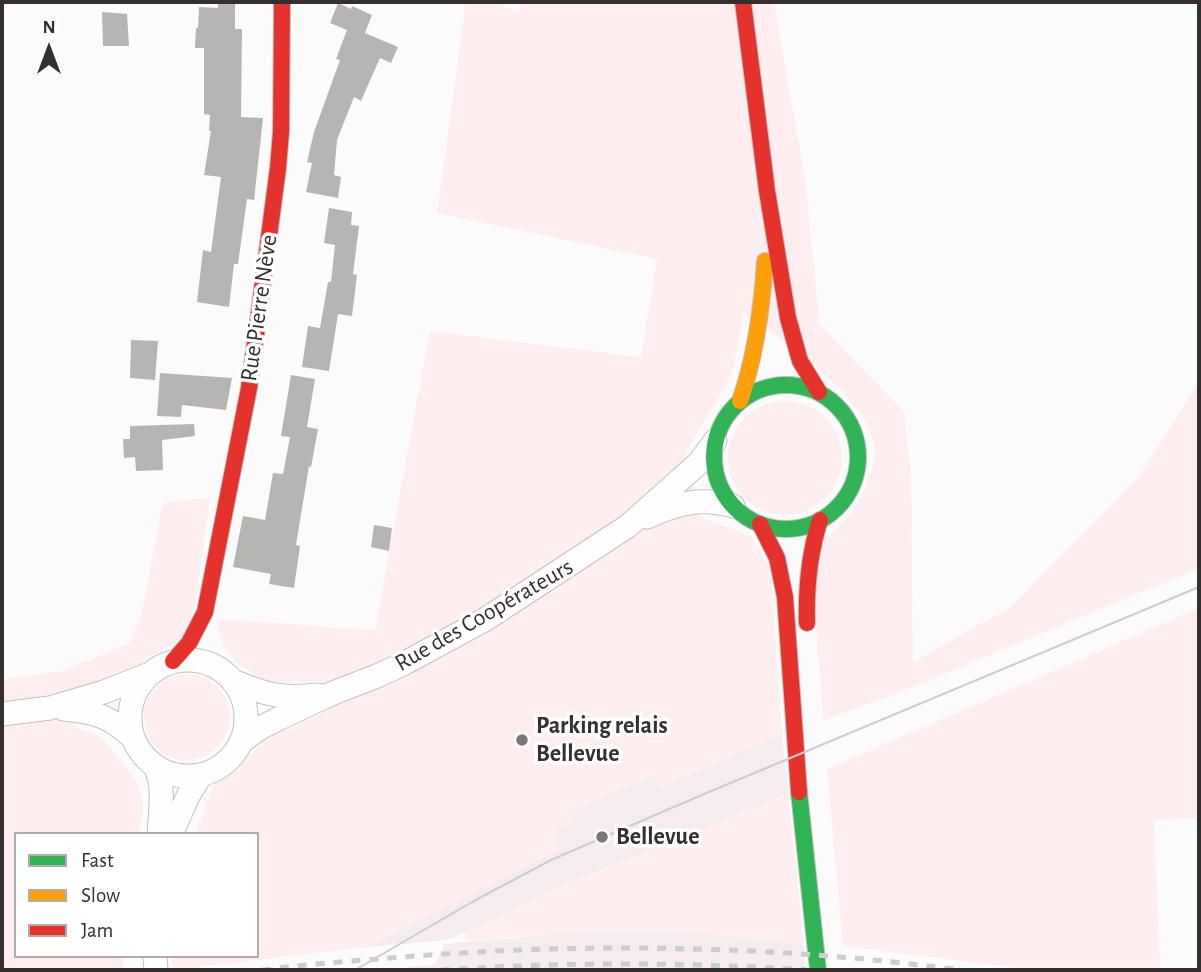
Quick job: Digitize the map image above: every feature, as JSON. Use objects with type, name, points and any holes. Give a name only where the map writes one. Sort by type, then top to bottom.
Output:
[{"type":"main road","name":"Rue Pierre Nève","points":[[173,662],[190,643],[205,612],[248,388],[278,168],[281,132],[282,2]]},
{"type":"main road","points":[[743,2],[767,191],[788,318],[804,370],[819,392]]},
{"type":"main road","points":[[740,401],[751,369],[761,315],[767,191]]},
{"type":"main road","points":[[782,384],[819,392],[832,401],[848,419],[856,440],[857,471],[848,493],[833,511],[806,526],[775,528],[760,524],[733,506],[717,479],[715,441],[724,419],[740,401],[760,389],[782,384]]},
{"type":"main road","points":[[808,639],[807,573],[820,520]]},
{"type":"main road","points":[[760,524],[777,558],[785,597],[801,805],[818,970]]},
{"type":"main road","points":[[823,870],[830,970]]},
{"type":"street","name":"Rue des Coopérateurs","points":[[242,741],[260,728],[333,693],[403,664],[503,608],[628,526],[699,462],[715,441]]},
{"type":"street","name":"Rue des Coopérateurs","points":[[628,526],[682,504],[712,502],[733,506]]},
{"type":"street","name":"Rue Pierre Nève","points":[[205,612],[207,642],[225,675]]},
{"type":"street","points":[[196,660],[225,675],[241,695],[246,710],[242,741],[234,754],[222,765],[201,775],[178,776],[156,768],[139,751],[132,737],[129,720],[131,703],[138,687],[157,668],[173,662],[196,660]]},
{"type":"street","points":[[2,715],[50,708],[104,692],[150,674]]},
{"type":"street","name":"Rue des Coopérateurs","points":[[225,675],[259,692],[277,696],[333,693]]},
{"type":"street","points":[[50,708],[97,714],[117,723],[132,737]]},
{"type":"street","points":[[156,768],[162,796],[159,832]]},
{"type":"street","points":[[173,832],[189,794],[201,775]]},
{"type":"shaded area","points":[[466,2],[493,2],[519,13],[522,2],[774,2],[805,180],[820,325],[904,412],[911,478],[913,662],[1011,607],[1139,476],[1199,382],[1199,568],[915,686],[823,721],[815,610],[818,546],[853,510],[870,476],[875,451],[870,432],[843,392],[802,355],[744,312],[732,374],[686,452],[702,518],[750,536],[771,570],[782,734],[660,787],[654,775],[569,811],[573,823],[555,831],[561,849],[368,947],[172,970],[171,958],[259,958],[259,832],[197,832],[213,785],[235,770],[264,741],[321,714],[321,681],[268,682],[239,665],[223,645],[216,619],[375,630],[430,331],[641,357],[657,259],[437,213]]},
{"type":"shaded area","points":[[785,401],[807,405],[826,417],[838,436],[842,458],[838,480],[826,499],[807,511],[785,515],[763,511],[744,499],[732,480],[728,458],[732,436],[744,417],[763,405]]},
{"type":"shaded area","points":[[210,497],[196,601],[183,639],[148,658],[72,727],[101,737],[131,774],[142,800],[138,832],[14,832],[14,958],[123,958],[124,970],[2,970],[2,679],[62,671],[129,644],[141,616],[163,503]]},
{"type":"shaded area","points":[[1199,608],[1199,818],[1154,820],[1160,968],[1171,970],[1035,970],[843,946],[827,769]]},
{"type":"shaded area","points":[[187,674],[211,681],[223,693],[230,717],[223,741],[211,753],[187,760],[163,753],[151,741],[144,717],[151,693],[163,681]]},
{"type":"shaded area","points":[[782,734],[788,794],[539,895],[447,940],[368,947],[481,884],[560,849],[555,831],[569,811],[654,775],[660,787]]},
{"type":"shaded area","points":[[788,794],[804,945],[660,932],[588,933],[468,941],[465,933],[539,895]]},
{"type":"shaded area","points":[[660,932],[719,935],[804,945],[805,970],[406,970],[407,967],[435,965],[444,944],[571,933]]},
{"type":"building","points":[[218,2],[235,2],[235,29],[242,29],[241,117],[263,118],[254,200],[247,199],[238,264],[234,264],[229,307],[197,302],[203,250],[211,252],[221,177],[204,175],[211,131],[210,115],[204,114],[204,48],[195,48],[196,28],[199,7],[218,8]]},
{"type":"building","points":[[338,3],[372,15],[365,33],[398,47],[391,63],[380,58],[361,101],[354,97],[337,140],[334,175],[341,177],[338,198],[306,192],[312,163],[307,162],[314,132],[340,60],[336,59],[347,30],[330,23]]},
{"type":"building","points":[[102,12],[127,14],[129,46],[103,46]]},
{"type":"building","points":[[329,208],[352,212],[351,225],[359,226],[353,274],[357,275],[352,316],[338,314],[329,371],[302,367],[308,326],[320,328],[328,282],[331,282],[335,245],[324,243]]},
{"type":"building","points":[[131,340],[158,341],[155,380],[130,378]]},
{"type":"building","points":[[160,373],[232,378],[226,410],[182,405],[181,417],[157,416]]},
{"type":"building","points":[[291,375],[315,379],[307,427],[318,429],[296,545],[300,546],[294,588],[269,584],[271,574],[233,567],[243,516],[265,520],[273,473],[283,474],[290,437],[281,436]]},
{"type":"building","points":[[194,424],[195,436],[162,440],[163,470],[136,471],[135,457],[124,458],[123,439],[130,439],[130,426]]},
{"type":"building","points":[[374,525],[392,528],[389,551],[371,547]]},
{"type":"tram line","points":[[355,970],[551,860],[1199,587]]},
{"type":"railway","points":[[262,970],[451,954],[596,948],[669,948],[814,955],[960,970]]},
{"type":"railway","points":[[441,970],[624,964],[807,970]]},
{"type":"traffic: fast","points":[[786,385],[814,390],[837,406],[853,429],[858,457],[853,485],[837,508],[814,524],[786,529],[758,524],[735,508],[719,485],[714,457],[719,429],[735,406],[758,390],[786,385]]},
{"type":"traffic: fast","points":[[799,792],[818,970]]},
{"type":"traffic: slow","points":[[740,401],[757,332],[765,261]]},
{"type":"traffic: jam","points":[[173,661],[189,643],[205,612],[249,388],[278,168],[281,132],[282,2]]},
{"type":"traffic: jam","points":[[743,2],[767,191],[788,318],[800,361],[819,392]]},
{"type":"traffic: jam","points":[[807,623],[809,571],[820,520]]},
{"type":"traffic: jam","points":[[760,524],[777,558],[785,597],[799,792]]},
{"type":"place","name":"Parking relais Bellevue","points":[[522,740]]},
{"type":"place","name":"Bellevue","points":[[602,837]]}]
